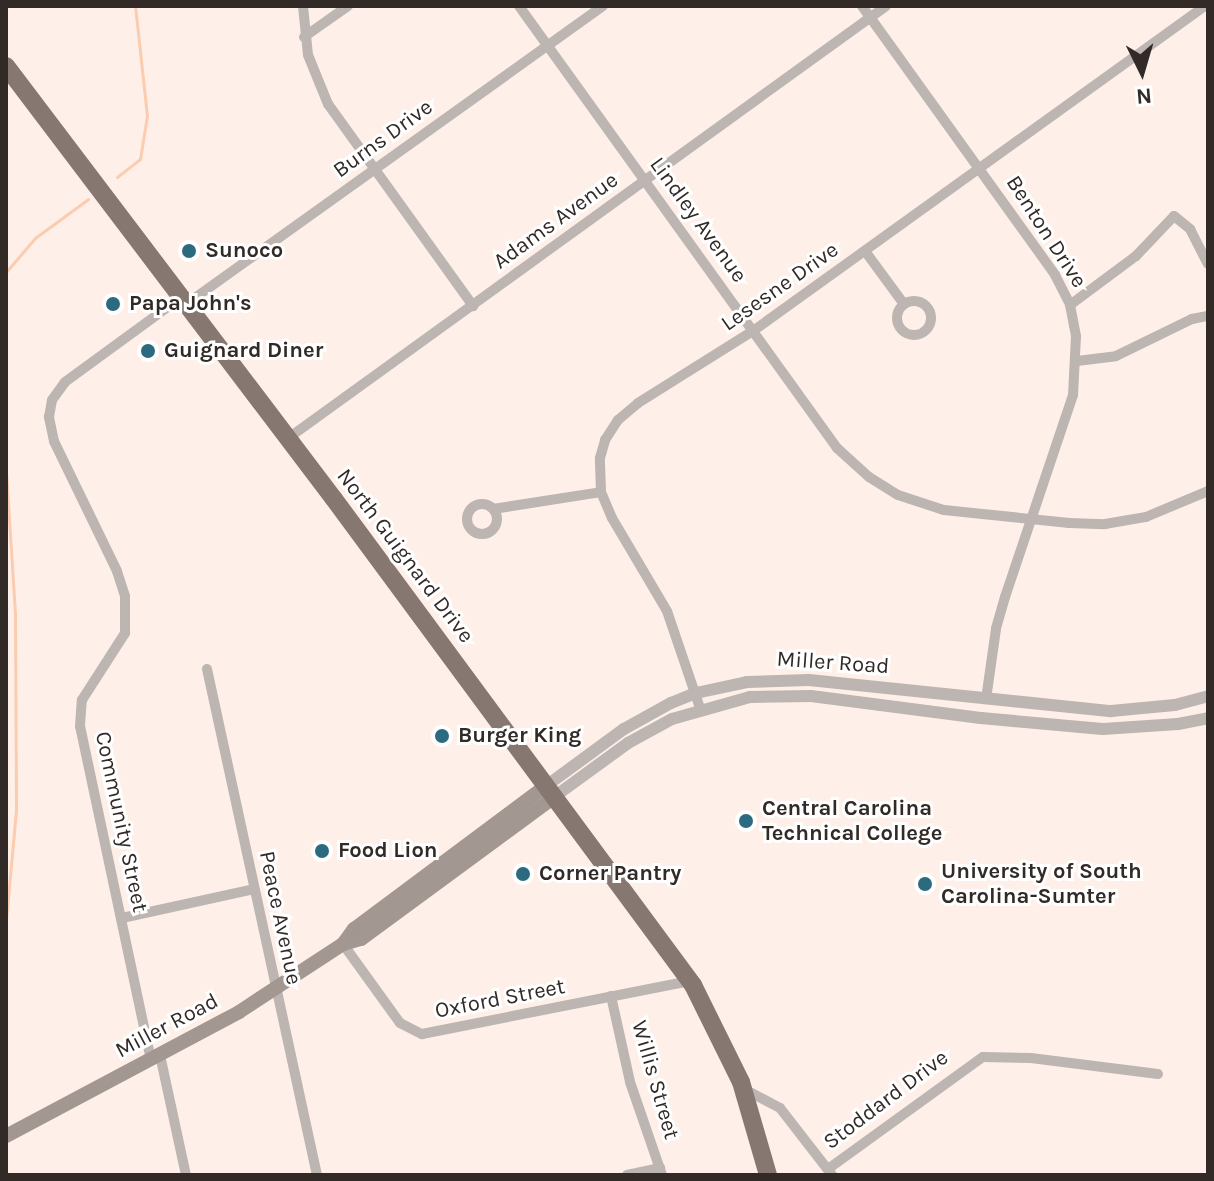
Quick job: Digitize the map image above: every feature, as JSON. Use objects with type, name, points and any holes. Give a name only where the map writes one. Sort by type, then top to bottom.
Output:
[{"type":"highway","name":"North Guignard Drive","points":[[6,66],[690,981],[746,1097],[768,1175]]},
{"type":"main road","name":"Miller Road","points":[[6,1136],[156,1058],[275,990],[343,944],[354,929],[550,791]]},
{"type":"street","points":[[303,6],[304,37],[320,89],[374,170],[473,306]]},
{"type":"street","points":[[304,37],[348,6]]},
{"type":"street","name":"Lindley Avenue","points":[[519,6],[837,448],[869,477],[898,495],[930,506],[1031,519],[1117,522],[1163,512],[1208,491]]},
{"type":"street","name":"Burns Drive","points":[[182,301],[374,170],[603,6]]},
{"type":"street","name":"Benton Drive","points":[[862,6],[1055,275],[1070,305],[1077,361],[1073,395],[996,629],[986,699]]},
{"type":"street","name":"Adams Avenue","points":[[287,439],[886,6]]},
{"type":"street","name":"Lesesne Drive","points":[[700,708],[667,611],[612,518],[601,492],[600,458],[605,440],[618,420],[638,403],[753,331],[1205,6]]},
{"type":"street","points":[[1070,305],[1136,256],[1174,216],[1190,229],[1208,264]]},
{"type":"street","points":[[865,251],[904,304]]},
{"type":"street","name":"Community Street","points":[[182,301],[65,382],[52,400],[49,417],[54,441],[117,571],[125,596],[125,633],[89,687],[80,714],[83,749],[186,1175]]},
{"type":"street","points":[[1077,361],[1116,356],[1192,319],[1208,316]]},
{"type":"street","points":[[493,509],[601,492]]},
{"type":"street","name":"Peace Avenue","points":[[207,669],[317,1175]]},
{"type":"street","name":"Miller Road","points":[[550,791],[624,729],[696,693],[747,682],[782,679],[1111,711],[1166,707],[1208,696]]},
{"type":"street","name":"Miller Road","points":[[550,791],[635,739],[700,708],[750,697],[780,695],[1103,729],[1178,724],[1208,718]]},
{"type":"street","points":[[122,918],[254,889]]},
{"type":"street","name":"Oxford Street","points":[[343,944],[400,1023],[422,1034],[690,981]]},
{"type":"street","name":"Willis Street","points":[[611,996],[629,1079],[661,1172]]},
{"type":"street","name":"Stoddard Drive","points":[[830,1172],[983,1057],[1031,1058],[1158,1074]]},
{"type":"street","points":[[746,1097],[780,1108],[830,1172]]},
{"type":"street","points":[[627,1175],[661,1172]]},
{"type":"waterway","points":[[117,177],[140,159],[147,116],[135,6]]},
{"type":"waterway","points":[[6,272],[35,238],[88,199]]},
{"type":"waterway","points":[[6,471],[15,614],[16,810],[6,919]]},
{"type":"place","name":"Sunoco","points":[[189,251]]},
{"type":"place","name":"Papa John's","points":[[113,304]]},
{"type":"place","name":"Guignard Diner","points":[[148,351]]},
{"type":"place","name":"Burger King","points":[[442,736]]},
{"type":"place","name":"Central Carolina Technical College","points":[[746,821]]},
{"type":"place","name":"Food Lion","points":[[322,851]]},
{"type":"place","name":"Corner Pantry","points":[[523,874]]},
{"type":"place","name":"University of South Carolina-Sumter","points":[[925,884]]}]
